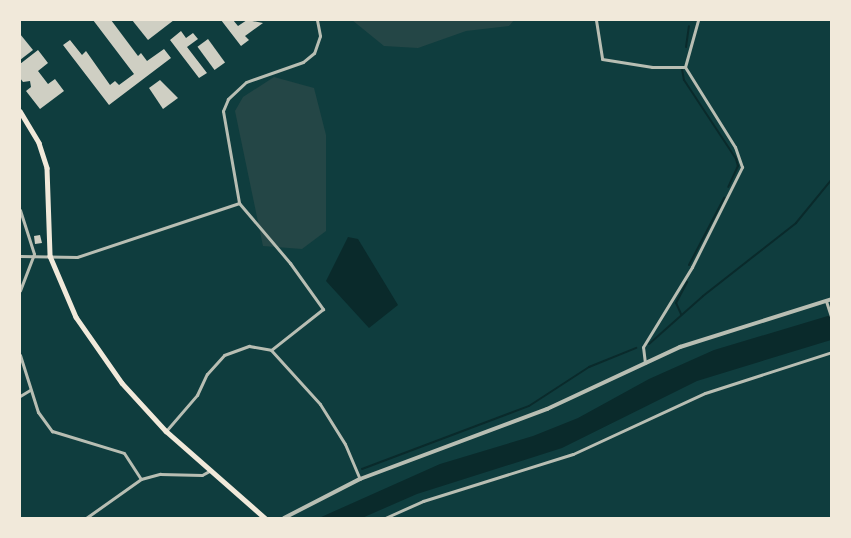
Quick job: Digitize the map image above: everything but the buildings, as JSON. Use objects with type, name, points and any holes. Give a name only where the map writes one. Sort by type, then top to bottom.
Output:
[{"type":"main road","points":[[20,111],[39,143],[47,168],[50,256],[72,308],[96,349],[166,431],[265,519]]},
{"type":"street","points":[[271,351],[323,309],[290,263],[240,203],[223,111],[228,99],[246,82],[303,62],[314,54],[320,36],[317,20]]},
{"type":"street","points":[[596,20],[602,59],[686,67]]},
{"type":"street","points":[[645,363],[643,347],[692,267],[742,167],[735,147],[686,67],[698,20]]},
{"type":"street","points":[[20,256],[34,254],[77,257],[190,216],[240,203]]},
{"type":"street","points":[[20,210],[34,254],[20,290]]},
{"type":"street","points":[[284,519],[360,479],[547,410],[645,363],[754,321],[831,299]]},
{"type":"street","points":[[826,300],[831,320]]},
{"type":"street","points":[[166,431],[197,395],[207,374],[224,355],[249,346],[271,351],[320,404],[345,444],[360,479]]},
{"type":"street","points":[[385,519],[423,501],[573,454],[705,393],[831,352]]},
{"type":"street","points":[[20,355],[38,412],[52,431],[124,453],[141,479]]},
{"type":"street","points":[[20,396],[30,390]]},
{"type":"street","points":[[86,519],[141,479],[160,474],[202,475],[211,470]]},
{"type":"shaded area","points":[[352,20],[514,20],[509,26],[466,31],[418,48],[384,46]]},
{"type":"shaded area","points":[[274,77],[314,88],[326,135],[326,231],[302,249],[263,246],[235,111],[243,97]]},
{"type":"shaded area","points":[[348,237],[358,239],[398,305],[369,328],[326,281]]},
{"type":"shaded area","points":[[831,315],[831,340],[697,381],[562,448],[417,494],[362,518],[319,518],[440,464],[533,436],[578,418],[649,379],[714,350]]},
{"type":"waterway","points":[[686,47],[689,26]]},
{"type":"waterway","points":[[682,69],[684,80],[736,159],[738,166],[728,187]]},
{"type":"waterway","points":[[649,344],[703,296],[796,223],[832,179]]},
{"type":"waterway","points":[[689,265],[724,198]]},
{"type":"waterway","points":[[681,314],[676,303],[687,282]]},
{"type":"waterway","points":[[362,469],[529,406],[589,367],[636,348]]}]
